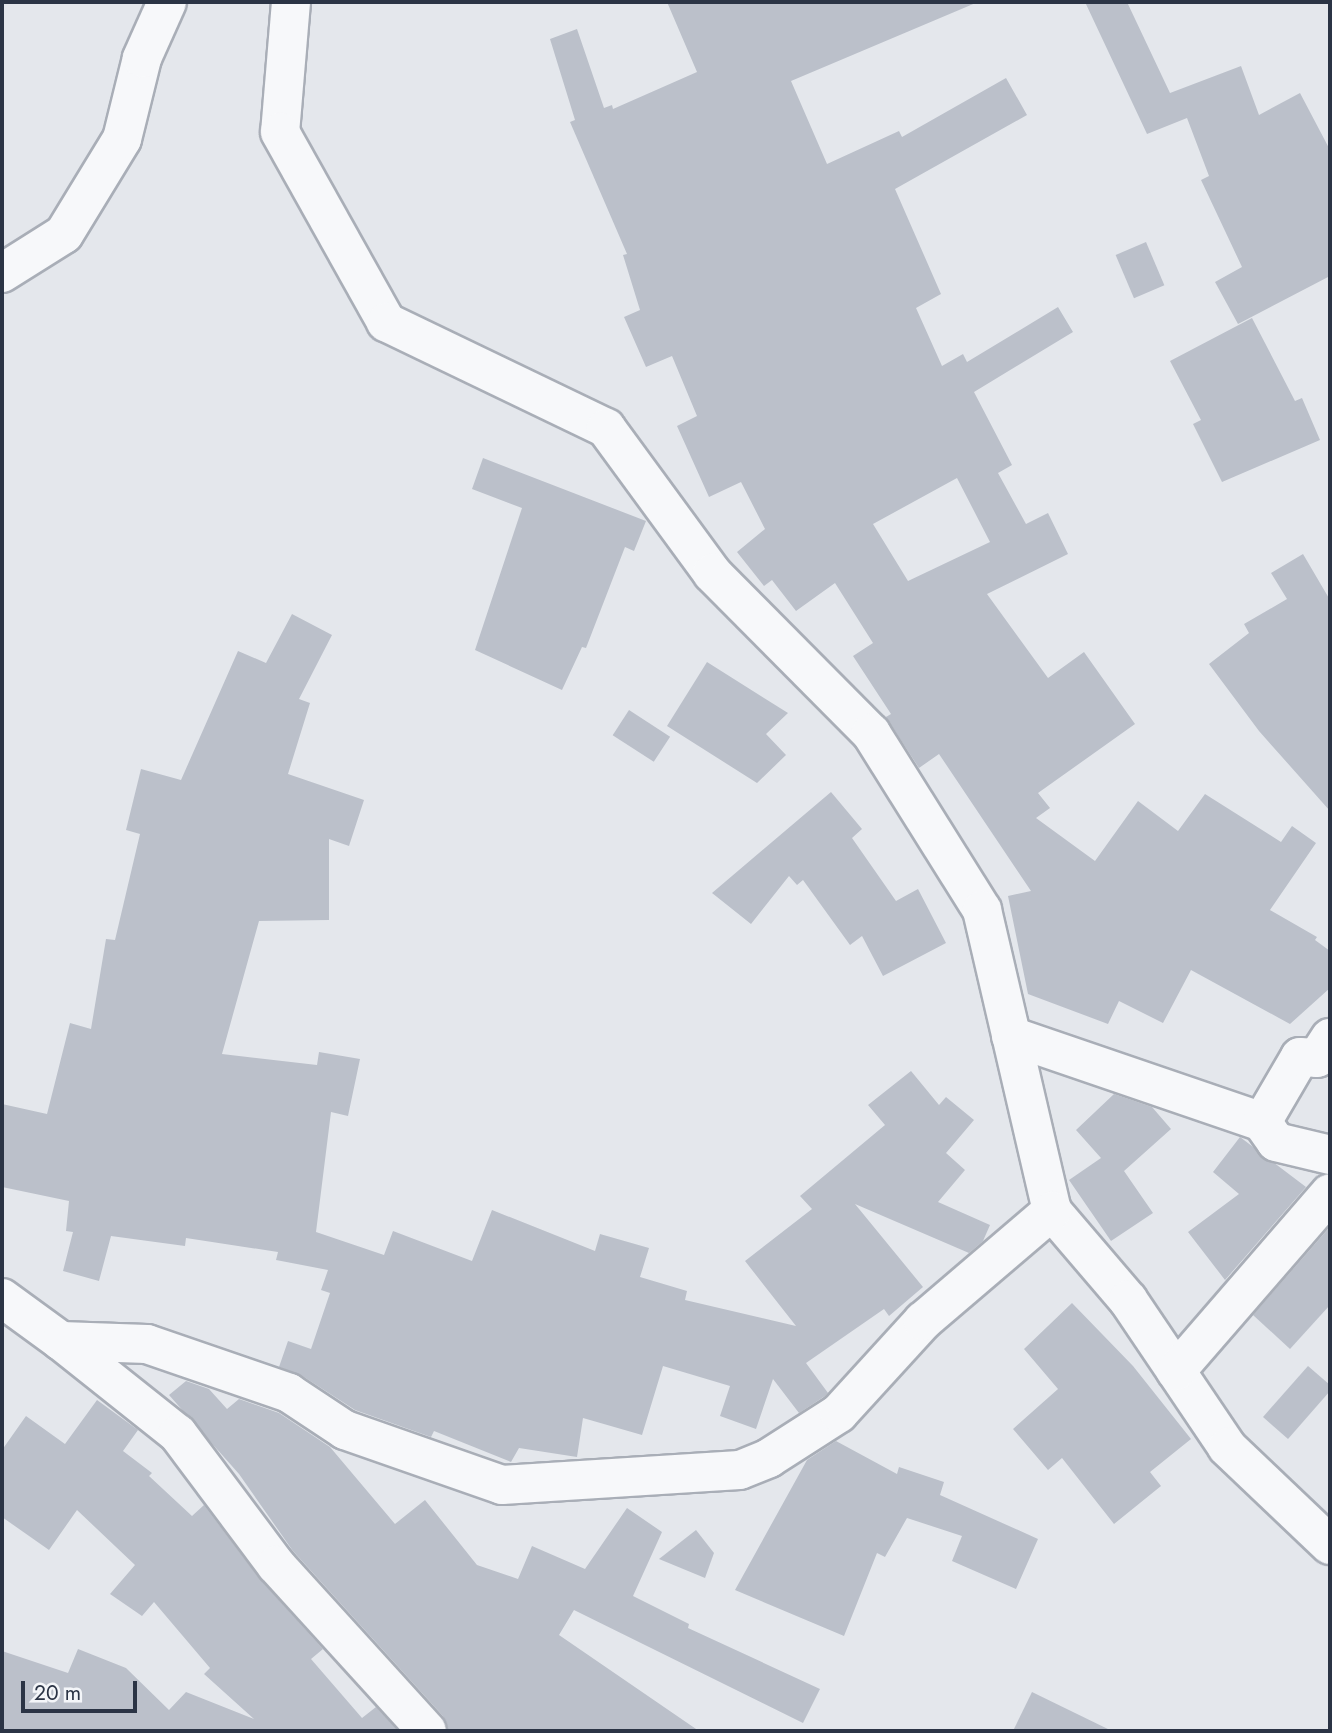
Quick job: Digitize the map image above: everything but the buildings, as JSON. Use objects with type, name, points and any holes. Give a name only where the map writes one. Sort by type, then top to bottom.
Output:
[{"type":"street","points":[[2,273],[64,234],[79,210],[122,139],[142,58],[167,2]]},
{"type":"street","points":[[291,2],[280,132],[386,322],[606,428],[712,573],[871,733],[982,910],[1052,1211],[1128,1300],[1227,1447],[1330,1545]]},
{"type":"street","points":[[1011,1036],[1262,1122],[1276,1142],[1330,1155]]},
{"type":"street","points":[[1262,1122],[1300,1057],[1317,1058],[1330,1038]]},
{"type":"street","points":[[1176,1371],[1330,1193]]},
{"type":"street","points":[[61,1341],[147,1343],[289,1393],[345,1430],[502,1485],[740,1470],[769,1458],[839,1413],[923,1321],[1052,1211]]},
{"type":"street","points":[[2,1298],[178,1434],[276,1565],[427,1731]]}]
